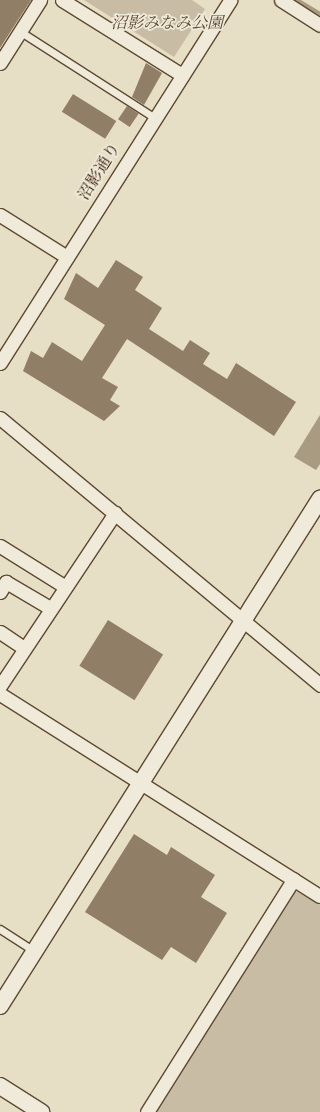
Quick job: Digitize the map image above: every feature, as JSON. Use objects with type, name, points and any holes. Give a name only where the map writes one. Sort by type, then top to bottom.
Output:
[{"type":"street","points":[[0,63],[40,0]]},
{"type":"street","points":[[62,0],[182,75]]},
{"type":"street","name":"沼影通り","points":[[0,363],[230,0]]},
{"type":"street","points":[[281,0],[320,25]]},
{"type":"street","points":[[0,214],[67,257]]},
{"type":"street","points":[[0,418],[320,685]]},
{"type":"street","points":[[0,1006],[5,988],[34,951],[320,499]]},
{"type":"street","points":[[0,686],[64,586],[115,513]]},
{"type":"street","points":[[0,546],[64,586]]},
{"type":"street","points":[[0,592],[6,582],[50,608]]},
{"type":"street","points":[[0,632],[24,648]]},
{"type":"street","points":[[0,694],[320,896]]},
{"type":"street","points":[[147,1112],[294,880]]},
{"type":"street","points":[[0,1086],[41,1112]]},
{"type":"lane","points":[[21,32],[155,118]]},
{"type":"lane","points":[[0,930],[34,951]]},
{"type":"green space","name":"沼影みなみ公園","points":[[84,0],[192,0],[205,9],[174,57]]},
{"type":"green space","points":[[295,891],[320,903],[320,1112],[154,1112]]},
{"type":"shaded area","points":[[320,415],[320,464],[316,470],[294,457]]},
{"type":"building","points":[[0,0],[31,0],[0,48]]},
{"type":"building","points":[[146,63],[162,73],[144,105],[132,97]]},
{"type":"building","points":[[73,94],[116,121],[105,139],[62,112]]},
{"type":"building","points":[[127,106],[139,114],[130,127],[118,119]]},
{"type":"building","points":[[116,260],[143,277],[135,290],[162,308],[149,329],[183,351],[190,340],[210,353],[203,364],[227,379],[236,363],[296,402],[274,436],[127,339],[102,378],[118,387],[110,400],[120,406],[104,421],[23,371],[31,351],[43,358],[52,342],[82,361],[105,325],[64,299],[76,273],[98,288]]},
{"type":"building","points":[[108,620],[163,654],[135,700],[79,666]]},
{"type":"building","points":[[134,834],[167,855],[171,847],[215,875],[201,897],[227,913],[196,963],[171,947],[162,960],[85,912]]},
{"type":"waterway","points":[[297,0],[320,14]]}]
